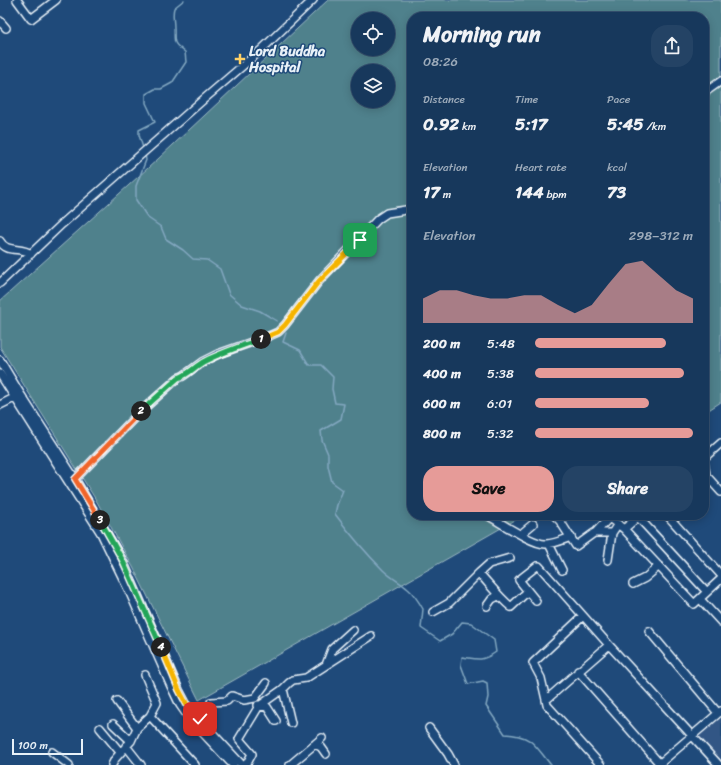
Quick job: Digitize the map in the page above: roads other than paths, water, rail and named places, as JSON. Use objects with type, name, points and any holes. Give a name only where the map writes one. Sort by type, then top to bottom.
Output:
[{"type":"street","points":[[16,0],[31,18],[52,1]]},
{"type":"street","points":[[0,283],[150,147],[260,51],[313,0]]},
{"type":"street","points":[[0,21],[6,28]]},
{"type":"street","points":[[709,89],[721,81]]},
{"type":"street","points":[[75,479],[139,413],[178,378],[202,362],[218,354],[278,332],[319,281],[360,240],[381,216],[387,213],[407,210]]},
{"type":"street","points":[[0,241],[6,248],[26,250],[31,254]]},
{"type":"street","points":[[0,360],[18,396],[101,533],[130,593],[180,706],[189,718],[240,764]]},
{"type":"street","points":[[0,374],[18,396],[75,479],[123,561],[179,690],[188,707],[240,764]]},
{"type":"street","points":[[0,405],[18,396]]},
{"type":"street","points":[[709,454],[721,443]]},
{"type":"street","points":[[709,478],[721,492]]},
{"type":"street","points":[[496,520],[534,542],[549,544],[571,537]]},
{"type":"street","points":[[559,520],[577,546],[596,532],[605,520]]},
{"type":"street","points":[[613,520],[624,529],[694,604],[721,580]]},
{"type":"street","points":[[624,529],[634,520]]},
{"type":"street","points":[[643,520],[707,592]]},
{"type":"street","points":[[672,520],[721,575]]},
{"type":"street","points":[[521,534],[533,524]]},
{"type":"street","points":[[608,560],[612,534],[618,524]]},
{"type":"street","points":[[596,532],[612,534]]},
{"type":"street","points":[[549,544],[562,570]]},
{"type":"street","points":[[433,612],[449,603],[489,564],[510,558]]},
{"type":"street","points":[[536,601],[519,580],[539,566],[719,765]]},
{"type":"street","points":[[632,584],[644,580],[659,566]]},
{"type":"street","points":[[479,573],[498,596],[512,607],[528,591]]},
{"type":"street","points":[[487,606],[492,599],[498,596]]},
{"type":"street","points":[[700,599],[719,620]]},
{"type":"street","points":[[583,616],[533,663],[541,678],[547,705],[601,765]]},
{"type":"street","points":[[326,665],[332,649],[353,630]]},
{"type":"street","points":[[578,671],[659,764],[720,712],[649,631]]},
{"type":"street","points":[[240,764],[252,754],[239,740],[246,725],[259,706],[293,680],[306,678],[371,636]]},
{"type":"street","points":[[546,700],[609,645]]},
{"type":"street","points":[[112,765],[137,728],[150,716],[157,703],[144,675]]},
{"type":"street","points":[[200,719],[209,711],[210,702],[226,701],[232,696],[244,700],[255,698],[266,683]]},
{"type":"street","points":[[283,689],[291,723]]},
{"type":"street","points":[[255,698],[259,706]]},
{"type":"street","points":[[117,701],[137,728]]},
{"type":"street","points":[[259,706],[267,707],[276,721]]},
{"type":"street","points":[[150,716],[195,765]]},
{"type":"street","points":[[246,725],[258,718]]},
{"type":"street","points":[[113,724],[124,749],[122,763]]},
{"type":"street","points":[[100,728],[141,765]]},
{"type":"street","points":[[429,728],[454,765]]},
{"type":"street","points":[[293,764],[322,738]]},
{"type":"street","points":[[315,744],[321,747],[326,754]]},
{"type":"street","points":[[52,752],[69,765]]},
{"type":"waterway","points":[[143,148],[139,130],[155,122],[146,103],[146,94],[155,89],[161,89],[172,83],[186,62],[185,52],[176,44],[175,41],[173,15],[174,8],[184,0]]},
{"type":"waterway","points":[[145,154],[146,160],[136,186],[136,200],[148,218],[161,227],[166,239],[183,250],[193,259],[207,260],[220,269],[229,294],[242,305],[260,311],[277,321]]},
{"type":"waterway","points":[[286,333],[283,342],[300,350],[309,365],[321,365],[333,377],[332,389],[335,403],[344,404],[341,419],[321,431],[322,440],[328,454],[328,466],[332,482],[343,490],[335,514],[377,564],[414,596],[423,609],[421,628],[440,641],[452,634],[462,622],[471,623],[494,640],[496,652],[491,655],[483,659],[462,657],[461,665],[468,684],[483,681],[487,683],[488,697],[486,706],[505,734],[528,739],[537,747],[551,765]]},
{"type":"place","name":"Lord Buddha Hospital","points":[[240,59]]}]
